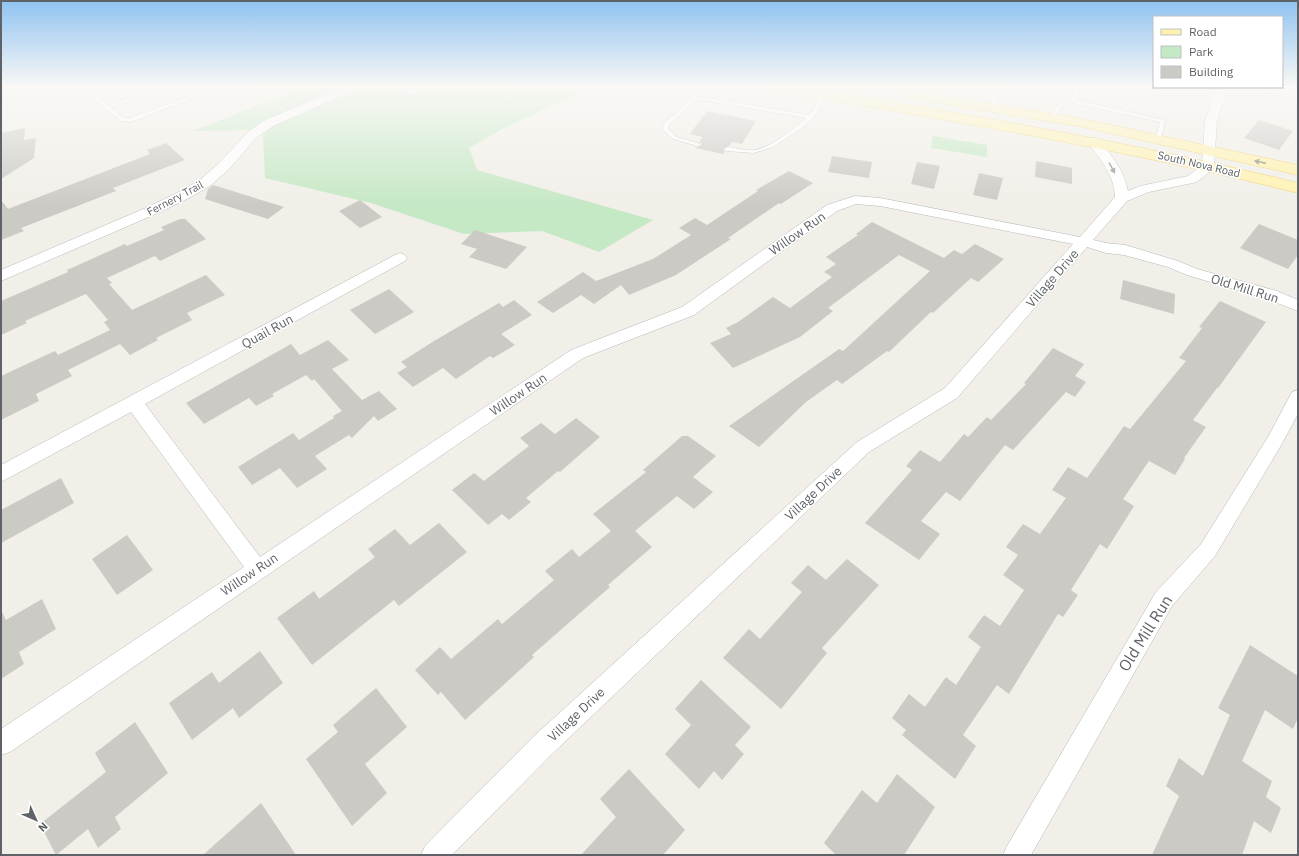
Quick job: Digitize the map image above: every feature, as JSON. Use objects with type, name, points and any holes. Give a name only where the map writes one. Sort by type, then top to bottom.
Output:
[{"type":"main road","name":"South Nova Road","points":[[1004,126],[1093,141],[1298,170]]},
{"type":"main road","name":"South Nova Road","points":[[1092,126],[1158,139],[1298,188]]},
{"type":"street","name":"Fernery Trail","points":[[1,276],[154,210],[188,193],[210,178],[224,166],[253,134],[265,126]]},
{"type":"street","points":[[1209,158],[1211,126]]},
{"type":"street","points":[[1093,141],[1106,156],[1118,179],[1122,191],[1122,198]]},
{"type":"street","name":"Village Drive","points":[[434,855],[542,746],[863,447],[951,393],[1122,198],[1145,189],[1192,179],[1209,158]]},
{"type":"street","name":"Willow Run","points":[[1,743],[578,354],[688,311],[832,208],[855,200],[880,202],[1084,242]]},
{"type":"street","name":"Old Mill Run","points":[[1084,242],[1106,248],[1122,257],[1173,273],[1192,272],[1272,295],[1298,306]]},
{"type":"street","name":"Quail Run","points":[[1,474],[400,258]]},
{"type":"street","name":"Old Mill Run","points":[[1016,855],[1164,599],[1208,550],[1274,442],[1298,397]]},
{"type":"street","points":[[134,403],[257,569]]},
{"type":"lane","points":[[666,126],[665,129],[675,138],[698,144]]},
{"type":"lane","points":[[727,149],[746,152],[758,151],[800,126]]},
{"type":"lane","points":[[1158,139],[1161,126]]},
{"type":"green space","points":[[206,126],[256,126],[250,130],[193,131]]},
{"type":"green space","points":[[274,126],[508,126],[469,148],[477,170],[653,220],[599,252],[542,231],[464,234],[371,203],[265,178],[263,134]]},
{"type":"green space","points":[[933,136],[987,145],[987,157],[931,148]]},
{"type":"building","points":[[696,126],[753,126],[742,144],[732,142],[729,146],[723,149],[725,152],[723,154],[695,148],[702,145],[702,143],[699,142],[703,137],[690,134]]},
{"type":"building","points":[[1254,126],[1277,126],[1293,131],[1279,150],[1244,138]]},
{"type":"building","points":[[25,128],[24,140],[36,138],[34,158],[1,179],[1,133]]},
{"type":"building","points":[[166,143],[185,160],[113,188],[116,191],[21,228],[24,231],[1,240],[1,200],[8,209],[150,154],[147,150]]},
{"type":"building","points":[[832,156],[872,162],[869,178],[828,172]]},
{"type":"building","points":[[1036,161],[1072,168],[1072,184],[1035,177]]},
{"type":"building","points":[[917,162],[940,166],[934,189],[911,184]]},
{"type":"building","points":[[789,171],[813,183],[781,204],[779,203],[728,238],[731,239],[676,275],[629,295],[621,285],[594,304],[581,295],[553,313],[537,302],[583,272],[596,281],[653,259],[691,235],[679,228],[695,218],[707,225],[758,191],[756,190]]},
{"type":"building","points":[[979,173],[1003,178],[997,200],[973,195]]},
{"type":"building","points":[[213,185],[284,207],[268,219],[205,199],[208,189]]},
{"type":"building","points":[[360,200],[382,217],[360,228],[339,211]]},
{"type":"building","points":[[180,219],[185,219],[206,239],[160,261],[155,256],[107,278],[112,283],[109,284],[132,310],[206,275],[225,295],[187,313],[192,320],[156,338],[158,340],[130,355],[120,344],[68,370],[72,376],[36,394],[39,401],[1,420],[1,376],[55,351],[58,355],[110,330],[104,322],[108,320],[86,294],[25,321],[27,323],[1,335],[1,301],[68,272],[67,270],[125,244],[127,246],[164,230],[161,227]]},
{"type":"building","points":[[872,222],[944,258],[954,250],[962,254],[975,244],[1004,259],[978,282],[971,278],[933,313],[931,312],[889,352],[887,351],[842,384],[837,380],[806,402],[759,447],[729,426],[839,349],[843,351],[930,271],[899,255],[828,308],[833,311],[800,337],[733,368],[710,343],[731,334],[726,328],[738,322],[773,297],[790,308],[832,277],[824,272],[836,264],[826,257],[858,235],[856,234]]},
{"type":"building","points":[[1259,224],[1298,240],[1298,255],[1288,269],[1240,248]]},
{"type":"building","points":[[475,230],[527,247],[506,269],[469,257],[477,249],[461,244]]},
{"type":"building","points":[[1123,280],[1175,294],[1174,314],[1120,299]]},
{"type":"building","points":[[389,289],[414,312],[375,334],[350,310]]},
{"type":"building","points":[[514,300],[532,315],[501,334],[515,345],[493,358],[490,356],[456,379],[443,368],[413,387],[397,373],[407,367],[401,362],[434,341],[499,303],[503,307]]},
{"type":"building","points":[[1220,301],[1266,322],[1193,420],[1206,427],[1184,458],[1185,459],[1175,475],[1149,461],[1123,499],[1134,506],[1107,549],[1100,544],[1071,590],[1078,595],[1063,617],[1058,614],[1009,694],[997,685],[963,735],[976,746],[955,779],[902,735],[906,730],[892,718],[909,694],[925,707],[946,677],[956,685],[981,647],[968,637],[984,615],[1000,626],[1024,590],[1003,575],[1018,555],[1006,547],[1023,524],[1040,534],[1066,498],[1052,490],[1068,467],[1087,478],[1124,426],[1130,429],[1186,361],[1179,358],[1202,328],[1199,327]]},
{"type":"building","points":[[328,340],[349,360],[332,369],[362,400],[379,391],[397,409],[378,421],[374,416],[352,438],[349,435],[315,456],[327,469],[297,488],[280,468],[252,485],[238,467],[293,433],[299,440],[334,418],[333,416],[342,411],[314,379],[312,381],[306,375],[272,394],[274,396],[256,406],[249,398],[204,424],[186,403],[291,344],[300,355]]},
{"type":"building","points":[[1053,348],[1084,364],[1075,376],[1086,382],[1075,397],[1066,392],[1013,450],[1005,445],[960,501],[946,492],[921,521],[940,534],[919,560],[865,523],[912,470],[906,466],[920,450],[940,462],[964,434],[968,437],[987,417],[991,420],[1026,384],[1024,383]]},
{"type":"building","points":[[576,418],[600,437],[560,472],[558,471],[526,498],[531,502],[509,520],[502,514],[488,525],[452,490],[474,473],[484,481],[529,446],[520,438],[541,423],[555,434]]},
{"type":"building","points":[[682,436],[688,436],[716,456],[693,477],[713,492],[694,509],[677,496],[635,531],[652,547],[608,585],[610,587],[532,655],[534,657],[465,720],[441,692],[438,695],[415,670],[440,647],[451,659],[498,619],[502,624],[554,580],[545,571],[572,549],[579,557],[611,531],[593,514],[646,472],[643,470]]},
{"type":"building","points":[[61,478],[74,503],[1,543],[1,510]]},
{"type":"building","points":[[439,523],[467,552],[399,606],[394,600],[312,665],[277,618],[314,591],[319,599],[375,557],[368,549],[395,529],[410,545]]},
{"type":"building","points":[[127,535],[153,570],[117,595],[92,559]]},
{"type":"building","points":[[847,559],[879,585],[822,648],[827,653],[781,709],[723,658],[749,629],[760,639],[802,592],[791,583],[808,565],[826,580]]},
{"type":"building","points":[[42,599],[56,629],[19,652],[24,664],[1,679],[1,610],[6,620]]},
{"type":"building","points":[[1250,645],[1298,676],[1298,718],[1293,729],[1265,710],[1242,761],[1272,781],[1266,797],[1281,808],[1271,833],[1254,821],[1242,855],[1152,855],[1179,796],[1166,786],[1179,758],[1203,776],[1230,715],[1218,708]]},
{"type":"building","points":[[260,651],[283,683],[239,718],[233,708],[192,740],[169,703],[212,672],[219,683]]},
{"type":"building","points":[[701,680],[751,727],[735,745],[744,754],[722,780],[714,771],[699,789],[665,754],[691,725],[675,709]]},
{"type":"building","points":[[376,688],[407,727],[365,764],[387,793],[352,826],[306,759],[338,732],[333,725]]},
{"type":"building","points":[[135,722],[168,773],[115,817],[121,829],[98,848],[88,829],[56,855],[40,824],[106,772],[95,753]]},
{"type":"building","points":[[629,769],[685,830],[663,855],[581,855],[616,817],[600,799]]},
{"type":"building","points":[[897,774],[935,807],[904,855],[836,855],[824,843],[862,790],[877,803]]},
{"type":"building","points":[[261,803],[296,855],[203,855]]}]
